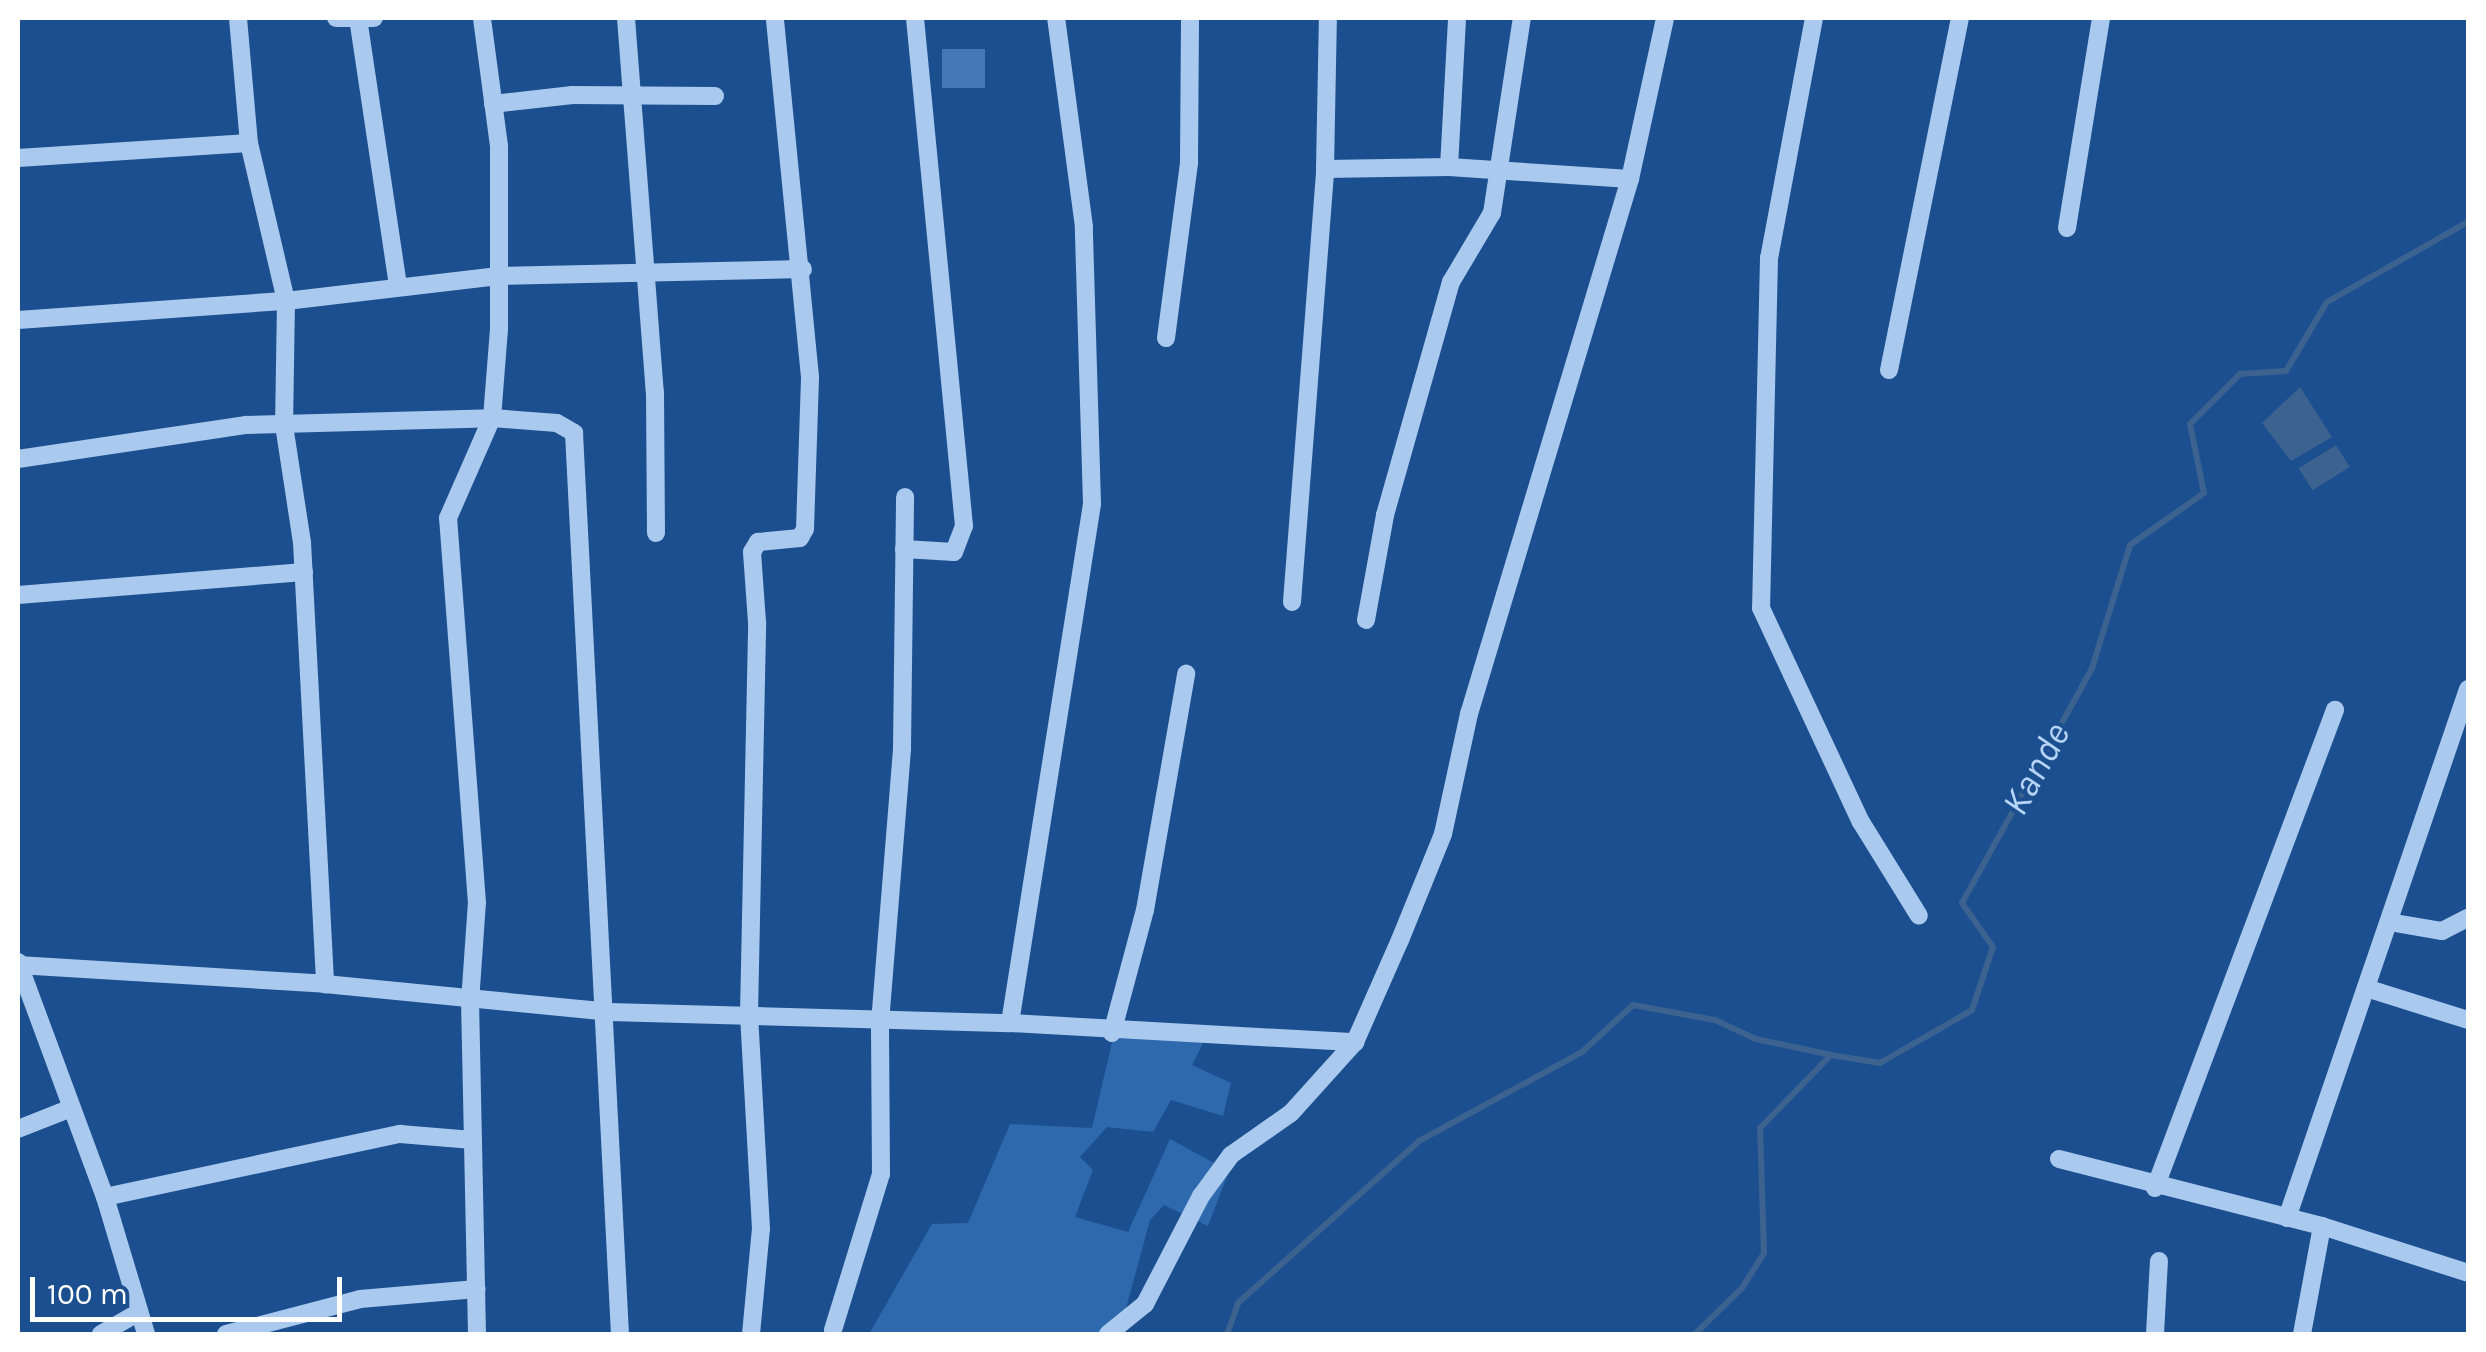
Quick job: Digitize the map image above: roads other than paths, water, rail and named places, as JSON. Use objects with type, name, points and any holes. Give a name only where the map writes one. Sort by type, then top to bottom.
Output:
[{"type":"street","points":[[238,18],[250,142],[286,302],[284,424],[304,572],[325,984]]},
{"type":"street","points":[[336,18],[363,18],[398,287]]},
{"type":"street","points":[[478,1334],[470,1002],[477,903],[448,518],[492,418],[499,276],[493,104],[482,18]]},
{"type":"street","points":[[626,18],[637,99],[648,273],[656,533]]},
{"type":"street","points":[[752,1334],[761,1229],[749,1014],[757,622],[752,552],[758,542],[800,538],[807,522],[810,377],[803,269],[775,18]]},
{"type":"street","points":[[904,550],[954,552],[964,526],[915,18]]},
{"type":"street","points":[[1010,1022],[1092,504],[1084,228],[1056,18]]},
{"type":"street","points":[[1166,338],[1189,164],[1190,18]]},
{"type":"street","points":[[1292,602],[1325,170],[1328,18]]},
{"type":"street","points":[[1449,167],[1457,18]]},
{"type":"street","points":[[1366,620],[1385,515],[1450,282],[1488,226],[1522,18]]},
{"type":"street","points":[[1108,1334],[1145,1304],[1201,1196],[1231,1155],[1292,1113],[1355,1042],[1444,834],[1469,714],[1630,179],[1665,18]]},
{"type":"street","points":[[1814,18],[1769,258],[1761,608],[1862,822],[1920,916]]},
{"type":"street","points":[[1889,370],[1960,18]]},
{"type":"street","points":[[2067,228],[2101,18]]},
{"type":"street","points":[[493,104],[572,95],[637,99],[715,96]]},
{"type":"street","points":[[18,158],[250,142]]},
{"type":"street","points":[[1325,170],[1449,167],[1630,179]]},
{"type":"street","points":[[18,320],[286,302],[499,276],[803,269]]},
{"type":"street","points":[[18,459],[284,424],[492,418],[558,423],[578,440],[608,1012],[620,1334]]},
{"type":"street","points":[[832,1330],[881,1174],[880,1023],[902,748],[904,498]]},
{"type":"street","points":[[18,595],[304,572]]},
{"type":"street","points":[[1112,1033],[1156,858],[1186,674]]},
{"type":"street","points":[[2287,1218],[2468,689]]},
{"type":"street","points":[[2155,1188],[2335,710]]},
{"type":"street","points":[[2389,922],[2442,931],[2468,918]]},
{"type":"street","points":[[146,1334],[105,1197],[18,964],[325,984],[470,1002],[608,1012],[749,1014],[880,1023],[1010,1022],[1112,1033],[1213,1031],[1355,1042]]},
{"type":"street","points":[[2366,988],[2468,1020]]},
{"type":"street","points":[[18,1130],[71,1108]]},
{"type":"street","points":[[105,1197],[400,1134],[473,1140]]},
{"type":"street","points":[[2059,1159],[2155,1188],[2322,1226],[2468,1273]]},
{"type":"street","points":[[2302,1334],[2322,1226]]},
{"type":"street","points":[[2156,1334],[2159,1262]]},
{"type":"street","points":[[226,1334],[360,1300],[476,1289]]},
{"type":"street","points":[[101,1334],[138,1312]]},
{"type":"waterway","name":"Kande","points":[[1695,1334],[1742,1288],[1764,1253],[1760,1128],[1831,1055],[1880,1063],[1972,1010],[1993,947],[1962,903],[2092,668],[2130,545],[2204,493],[2190,424],[2240,374],[2286,371],[2327,302],[2468,222]]},
{"type":"waterway","points":[[1227,1334],[1238,1303],[1419,1141],[1582,1052],[1633,1005],[1715,1020],[1756,1039],[1831,1055]]}]
